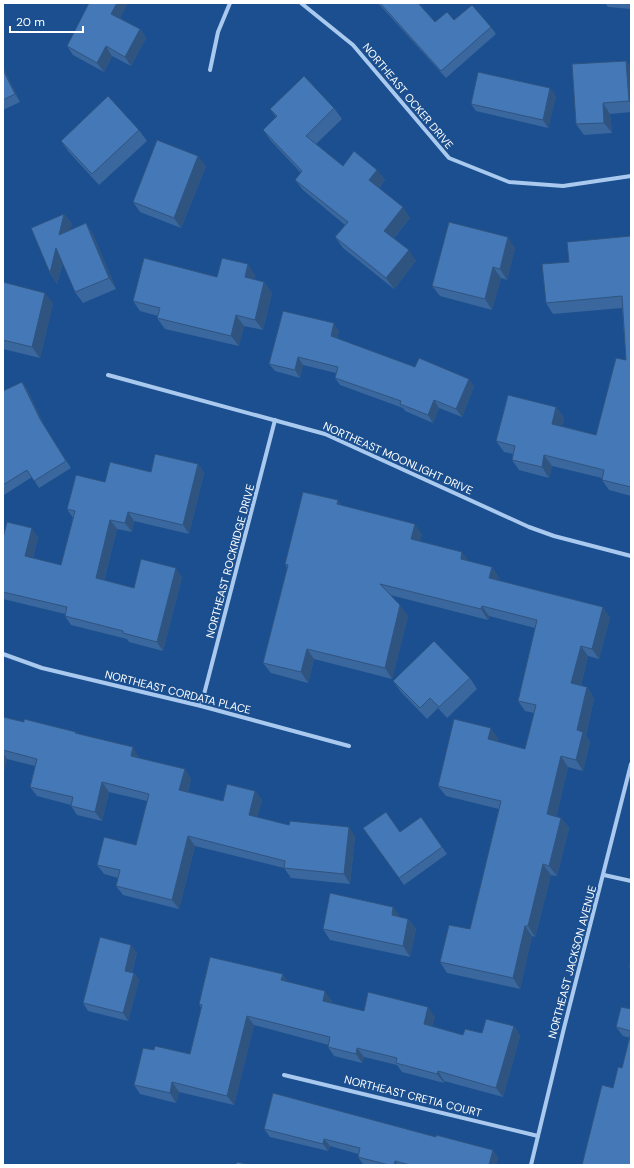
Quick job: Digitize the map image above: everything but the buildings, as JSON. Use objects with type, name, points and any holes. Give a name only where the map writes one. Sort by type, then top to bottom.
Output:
[{"type":"street","points":[[210,70],[218,32],[230,3]]},
{"type":"street","name":"NORTHEAST OCKER DRIVE","points":[[301,3],[353,45],[449,158],[510,182],[563,186],[631,176]]},
{"type":"street","name":"NORTHEAST MOONLIGHT DRIVE","points":[[108,375],[325,434],[530,527],[554,536],[631,556]]},
{"type":"street","name":"NORTHEAST ROCKRIDGE DRIVE","points":[[201,706],[275,420]]},
{"type":"street","name":"NORTHEAST CORDATA PLACE","points":[[3,654],[42,668],[201,706],[349,746]]},
{"type":"street","name":"NORTHEAST JACKSON AVENUE","points":[[531,1165],[631,764]]},
{"type":"street","points":[[604,875],[631,881]]},
{"type":"street","name":"NORTHEAST CRETIA COURT","points":[[284,1075],[538,1136]]}]
